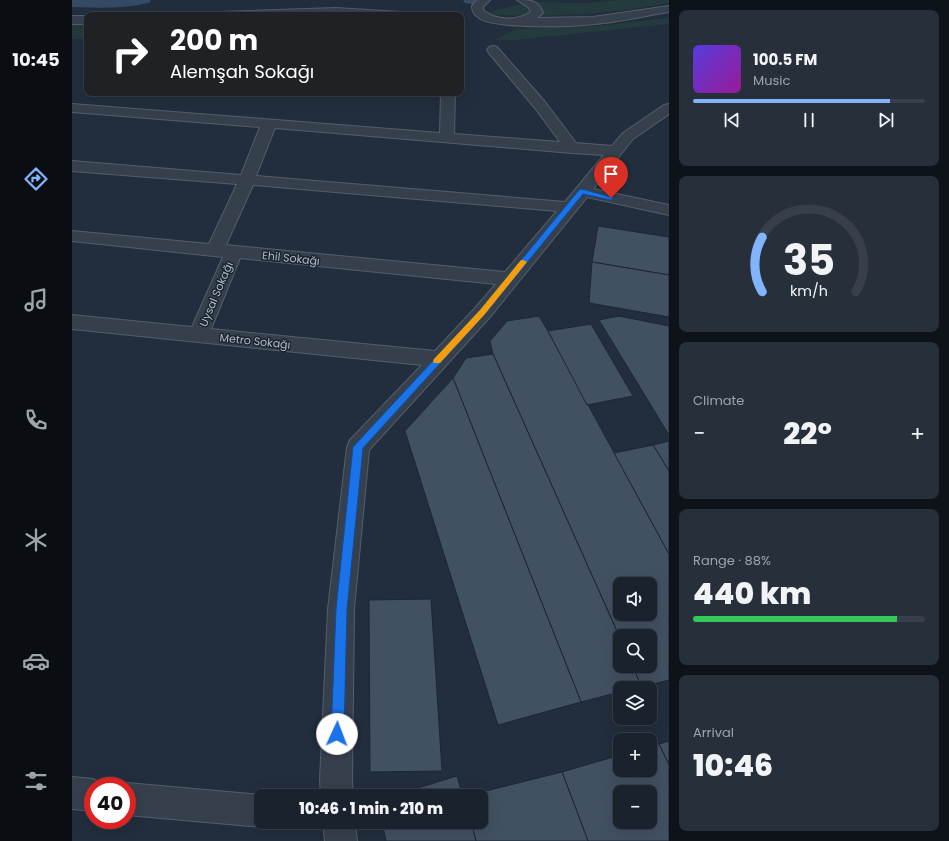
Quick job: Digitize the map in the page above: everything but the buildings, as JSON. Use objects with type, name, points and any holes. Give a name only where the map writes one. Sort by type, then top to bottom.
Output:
[{"type":"street","points":[[484,0],[476,7],[477,11],[481,15],[496,21]]},
{"type":"street","points":[[517,22],[533,17],[537,13],[537,9],[533,4],[523,0]]},
{"type":"street","points":[[468,19],[517,22],[593,21],[669,9]]},
{"type":"street","points":[[307,12],[352,12]]},
{"type":"street","points":[[72,20],[84,20]]},
{"type":"street","points":[[493,50],[540,105],[572,148]]},
{"type":"street","points":[[447,138],[448,96]]},
{"type":"street","points":[[72,108],[615,151]]},
{"type":"street","points":[[337,789],[341,609],[358,447],[482,312],[628,136],[669,108]]},
{"type":"street","name":"Uysal Sokağı","points":[[198,335],[247,180],[269,124]]},
{"type":"street","points":[[72,166],[247,180],[575,199],[669,210]]},
{"type":"street","name":"Ehil Sokağı","points":[[72,236],[510,279]]},
{"type":"street","name":"Metro Sokağı","points":[[72,322],[439,359]]},
{"type":"street","points":[[72,793],[84,794]]},
{"type":"street","points":[[136,800],[254,810]]},
{"type":"street","points":[[340,829],[341,841]]},
{"type":"green space","points":[[620,0],[669,0],[669,3],[598,13],[526,16],[478,14],[530,2],[585,3]]},
{"type":"green space","points":[[669,18],[669,24],[514,40],[495,40],[516,29],[597,26]]},
{"type":"green space","points":[[72,25],[84,25],[84,39],[72,39]]},
{"type":"waterway","points":[[72,3],[118,4],[144,0]]},
{"type":"waterway","points":[[470,0],[477,1]]},
{"type":"slow traffic","points":[[437,361],[482,312],[523,262]]},
{"type":"route","points":[[337,734],[341,609],[358,447],[482,312],[582,191],[611,198]]}]
